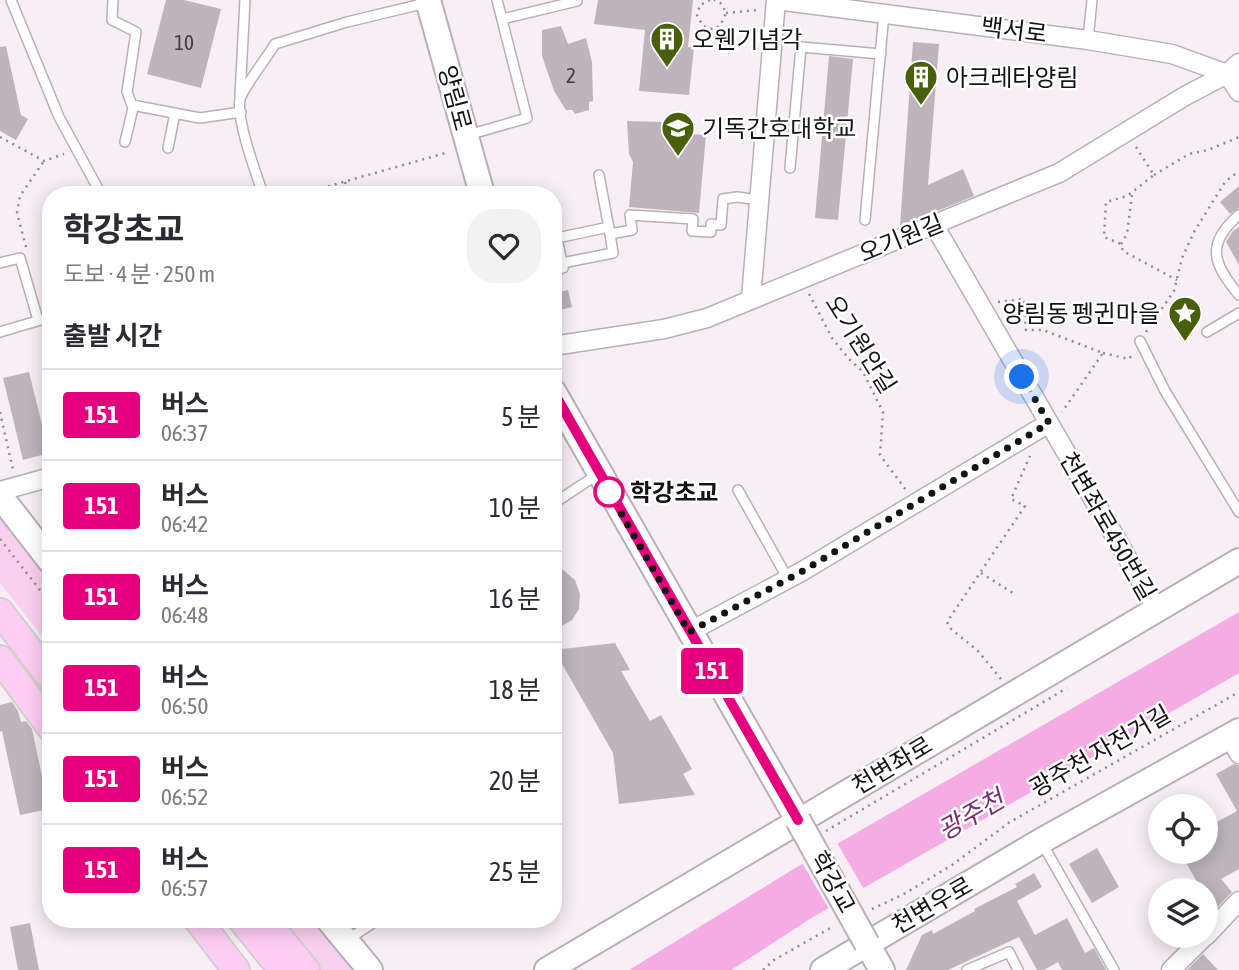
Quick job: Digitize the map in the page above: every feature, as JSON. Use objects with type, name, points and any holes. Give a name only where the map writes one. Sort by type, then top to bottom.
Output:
[{"type":"main road","points":[[0,611],[42,646]]},
{"type":"main road","points":[[0,611],[42,666]]},
{"type":"main road","points":[[0,642],[42,693]]},
{"type":"main road","points":[[0,659],[42,716]]},
{"type":"main road","points":[[204,928],[236,970]]},
{"type":"main road","points":[[227,928],[260,970]]},
{"type":"main road","points":[[248,928],[282,970]]},
{"type":"main road","points":[[271,928],[306,970]]},
{"type":"street","name":"백서로","points":[[776,0],[1088,40],[1172,54],[1235,70]]},
{"type":"street","points":[[751,298],[776,0]]},
{"type":"street","name":"양림로","points":[[432,1],[480,186]]},
{"type":"street","points":[[1235,70],[1239,92]]},
{"type":"street","name":"오기원길","points":[[562,344],[690,323],[934,225],[1059,173],[1185,96],[1235,70]]},
{"type":"street","name":"천변좌로450번길","points":[[934,225],[1045,425],[1157,609]]},
{"type":"street","points":[[562,407],[798,820]]},
{"type":"street","points":[[689,632],[788,579],[1045,425]]},
{"type":"street","points":[[42,480],[6,491],[42,548]]},
{"type":"street","name":"천변좌로","points":[[547,970],[1239,561]]},
{"type":"street","name":"천변우로","points":[[823,970],[1041,841],[1236,740]]},
{"type":"street","name":"학강교","points":[[798,820],[867,944]]},
{"type":"street","points":[[1218,923],[1239,901]]},
{"type":"street","points":[[335,928],[370,970]]},
{"type":"street","points":[[867,944],[882,970]]},
{"type":"street","points":[[1171,970],[1193,948]]},
{"type":"lane","points":[[11,0],[59,117],[97,186]]},
{"type":"lane","points":[[113,0],[112,20],[136,32],[127,92],[132,105],[125,142]]},
{"type":"lane","points":[[245,0],[240,112],[260,186]]},
{"type":"lane","points":[[467,141],[527,118],[497,0]]},
{"type":"lane","points":[[1088,40],[1092,0]]},
{"type":"lane","points":[[240,98],[275,44],[347,22],[432,1]]},
{"type":"lane","points":[[502,19],[577,1]]},
{"type":"lane","points":[[865,220],[884,13]]},
{"type":"lane","points":[[790,168],[802,47],[881,54]]},
{"type":"lane","points":[[132,105],[200,118],[240,112]]},
{"type":"lane","points":[[168,148],[176,113]]},
{"type":"lane","points":[[562,268],[562,262],[613,253],[599,175]]},
{"type":"lane","points":[[562,237],[632,230],[630,215],[693,219],[692,231],[711,232],[711,224],[721,225],[723,199],[737,197],[760,200]]},
{"type":"lane","points":[[1239,215],[1220,235],[1215,250],[1223,276],[1239,295]]},
{"type":"lane","points":[[0,263],[20,258],[38,320]]},
{"type":"lane","points":[[1207,332],[1239,313]]},
{"type":"lane","points":[[0,332],[42,319]]},
{"type":"lane","points":[[1140,341],[1165,391],[1239,512]]},
{"type":"lane","points":[[562,499],[599,473]]},
{"type":"lane","points":[[738,490],[788,579]]},
{"type":"lane","points":[[1041,841],[1114,970]]},
{"type":"lane","points":[[346,941],[366,928]]},
{"type":"lane","points":[[967,970],[1009,952],[1018,970]]},
{"type":"path","points":[[712,0],[722,5],[726,13],[720,26],[712,29],[703,26],[698,19],[698,10],[704,2],[712,0]]},
{"type":"path","points":[[726,13],[756,11],[776,0]]},
{"type":"path","points":[[1127,133],[1154,175]]},
{"type":"path","points":[[0,137],[44,161]]},
{"type":"path","points":[[1121,244],[1104,237],[1106,202],[1127,196],[1154,175],[1189,154],[1208,150],[1239,137]]},
{"type":"path","points":[[330,186],[467,141]]},
{"type":"path","points":[[20,258],[26,246],[17,213],[20,196],[44,161],[77,149]]},
{"type":"path","points":[[981,307],[1024,299],[1026,330],[1043,330],[1103,353],[1129,359],[1174,291],[1182,258],[1194,232],[1225,182],[1239,171]]},
{"type":"path","points":[[345,182],[346,186]]},
{"type":"path","points":[[1132,192],[1132,210],[1127,234],[1121,244],[1123,251],[1177,280]]},
{"type":"path","name":"오기원안길","points":[[802,278],[832,338],[863,372],[883,412],[880,455],[915,501]]},
{"type":"path","points":[[1011,695],[978,651],[950,628],[947,622],[1025,506],[1012,499],[1045,425],[1060,415],[1103,353]]},
{"type":"path","points":[[0,412],[10,464],[6,491]]},
{"type":"path","points":[[0,539],[42,593]]},
{"type":"path","points":[[981,573],[1013,593]]},
{"type":"path","name":"광주천 자전거길","points":[[869,910],[904,894],[952,864],[1010,822],[1239,692]]},
{"type":"path","points":[[763,970],[774,960],[835,926]]},
{"type":"shaded area","points":[[0,507],[42,560],[42,637],[0,583]]},
{"type":"shaded area","points":[[281,928],[335,928],[370,970],[316,970]]},
{"type":"water","name":"광주천","points":[[1239,612],[1239,673],[813,917],[731,970],[629,970],[797,867]]},
{"type":"pier","points":[[836,841],[865,891],[830,911],[801,861]]},
{"type":"building","points":[[166,0],[184,0],[221,9],[201,88],[147,74]]},
{"type":"building","points":[[598,0],[693,0],[688,47],[694,47],[689,95],[639,91],[645,30],[594,24]]},
{"type":"building","points":[[561,26],[568,44],[586,38],[592,62],[593,101],[589,102],[589,110],[575,114],[572,110],[566,110],[554,91],[542,56],[542,30]]},
{"type":"building","name":"아크레타양림","points":[[913,42],[939,44],[928,185],[963,169],[974,196],[900,226]]},
{"type":"building","points":[[6,46],[21,115],[28,119],[16,140],[0,131],[0,47]]},
{"type":"building","points":[[829,56],[853,59],[838,220],[815,218]]},
{"type":"building","points":[[627,121],[664,122],[663,132],[706,135],[699,213],[629,207],[633,162],[629,154]]},
{"type":"building","points":[[1239,186],[1239,208],[1230,214],[1220,202]]},
{"type":"building","points":[[1239,227],[1239,265],[1226,242]]},
{"type":"building","points":[[568,290],[572,307],[562,310],[562,292]]},
{"type":"building","points":[[29,372],[42,425],[42,455],[23,460],[3,378]]},
{"type":"building","points":[[562,570],[575,580],[580,594],[579,609],[572,620],[562,626]]},
{"type":"building","points":[[615,643],[630,670],[621,671],[650,721],[661,715],[692,769],[683,774],[695,795],[619,804],[613,753],[562,664],[562,649]]},
{"type":"building","points":[[12,702],[21,722],[26,721],[32,729],[42,776],[42,810],[20,815],[2,731],[0,732],[0,705]]},
{"type":"building","points":[[1234,764],[1239,765],[1239,869],[1221,879],[1232,892],[1218,907],[1218,878],[1195,878],[1187,864],[1218,864],[1218,821],[1237,811],[1216,774]]},
{"type":"building","points":[[1097,848],[1119,887],[1092,903],[1069,864]]},
{"type":"building","points":[[1034,873],[1042,887],[1017,901],[1035,935],[1067,918],[1085,953],[1094,948],[1106,970],[1062,970],[1058,962],[1044,970],[1037,970],[1019,937],[948,970],[906,970],[922,935],[932,930],[933,934],[975,911],[974,909],[1017,887],[1015,884]]},
{"type":"building","points":[[30,923],[39,970],[18,970],[10,927]]},
{"type":"building","points":[[1203,954],[1218,970],[1187,970]]},
{"type":"bus line","name":"151","points":[[562,407],[798,820]]},
{"type":"place","name":"오웬기념각","points":[[667,69]]},
{"type":"place","name":"아크레타양림","points":[[921,107]]},
{"type":"place","name":"기독간호대학교","points":[[678,158]]},
{"type":"place","name":"양림동 펭귄마을","points":[[1185,343]]},
{"type":"place","name":"학강초교","points":[[609,492]]},
{"type":"route","points":[[609,492],[689,632],[801,572],[915,501],[1049,423],[1022,377]]}]
